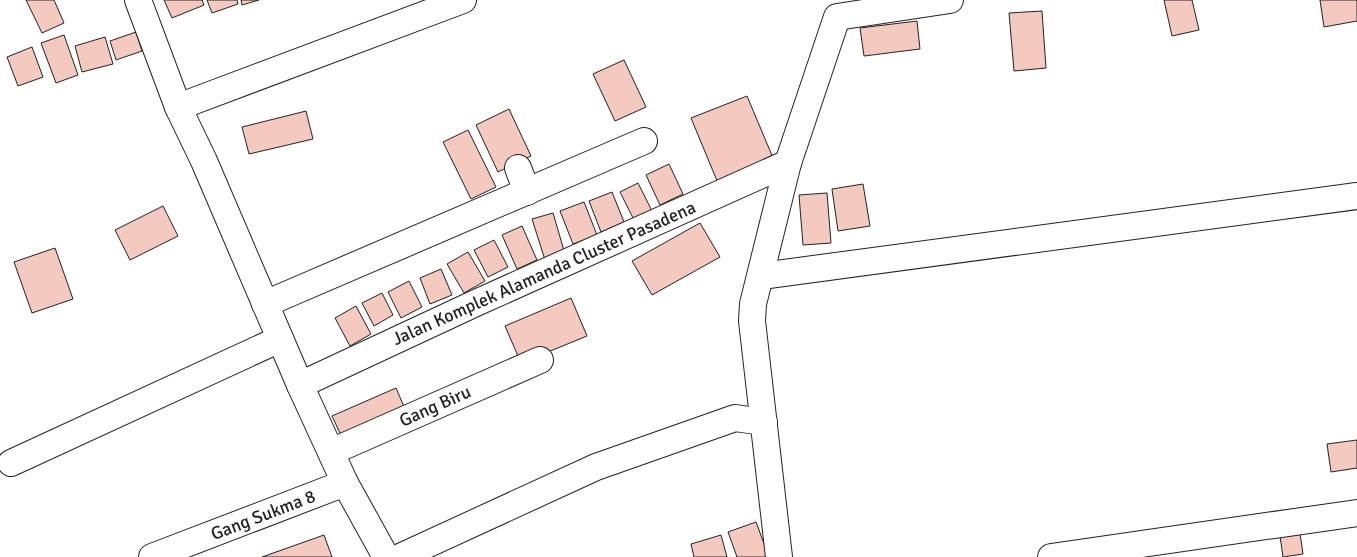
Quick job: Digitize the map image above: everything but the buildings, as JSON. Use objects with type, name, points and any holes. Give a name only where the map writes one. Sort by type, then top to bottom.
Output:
[{"type":"street","points":[[138,0],[178,107],[204,161],[300,385],[345,483],[386,557]]},
{"type":"street","points":[[178,107],[463,0]]},
{"type":"street","points":[[779,557],[752,321],[753,304],[788,163],[837,17],[950,0]]},
{"type":"street","points":[[265,304],[523,180],[644,141]]},
{"type":"street","name":"Jalan Komplek Alamanda Cluster Pasadena","points":[[300,385],[478,302],[788,163]]},
{"type":"street","points":[[760,276],[1357,196]]},
{"type":"street","points":[[11,463],[280,338]]},
{"type":"street","name":"Gang Biru","points":[[331,452],[540,360]]},
{"type":"street","points":[[400,557],[596,467],[735,418],[764,422]]},
{"type":"street","name":"Gang Sukma 8","points":[[152,557],[345,483]]},
{"type":"street","points":[[1052,557],[1357,513]]}]
